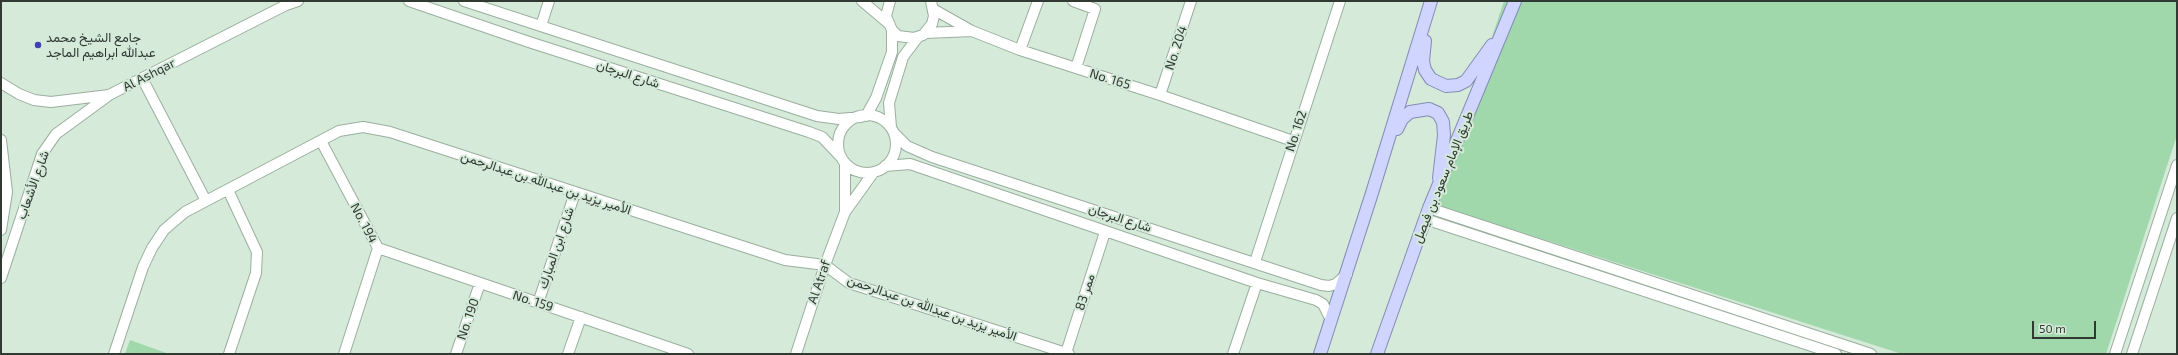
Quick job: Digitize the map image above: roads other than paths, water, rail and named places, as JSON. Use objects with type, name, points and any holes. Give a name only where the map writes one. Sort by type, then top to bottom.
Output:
[{"type":"main road","points":[[1432,1],[1423,60],[1425,70],[1437,84],[1452,85],[1466,81],[1506,24]]},
{"type":"main road","points":[[1320,354],[1347,274],[1432,1]]},
{"type":"main road","name":"طريق الإمام سعود بن فيصل","points":[[1377,354],[1427,214],[1515,1]]},
{"type":"main road","points":[[1389,140],[1402,119],[1410,112],[1429,109],[1438,113],[1443,122],[1444,135],[1440,159],[1438,187]]},
{"type":"street","points":[[287,3],[298,1]]},
{"type":"street","name":"شارع البرجان","points":[[408,1],[536,45],[809,132],[822,137],[843,160],[863,174],[873,173],[885,166],[910,164],[1105,232],[1258,283],[1316,300],[1323,304],[1331,320]]},
{"type":"street","name":"شارع البرجان","points":[[464,1],[817,116],[839,119],[871,115],[880,117],[907,146],[932,157],[1255,262],[1321,285],[1329,286],[1336,284],[1347,274]]},
{"type":"street","points":[[541,26],[549,1]]},
{"type":"street","name":"No. 165","points":[[862,1],[890,27],[906,38],[922,35],[972,31],[1020,50],[1160,95],[1293,141]]},
{"type":"street","points":[[845,212],[843,160],[839,142],[841,132],[847,124],[863,117],[876,98],[892,52],[890,27],[886,16],[890,1]]},
{"type":"street","points":[[1020,50],[1038,1]]},
{"type":"street","points":[[1073,1],[1095,9],[1076,68]]},
{"type":"street","name":"No. 204","points":[[1160,95],[1191,1]]},
{"type":"street","name":"No. 162","points":[[1255,262],[1293,141],[1340,1]]},
{"type":"street","name":"Al Ashqar","points":[[1,83],[19,94],[34,100],[51,102],[110,95],[287,3]]},
{"type":"street","points":[[932,3],[972,31]]},
{"type":"street","points":[[893,130],[889,103],[903,57],[932,24],[932,3]]},
{"type":"street","points":[[142,78],[206,201]]},
{"type":"street","name":"شارع الأشعاب","points":[[1,278],[42,154],[56,134],[110,95]]},
{"type":"street","name":"الأمير يزيد بن عبدالله بن عبدالرحمن","points":[[114,354],[143,267],[152,248],[164,230],[184,212],[339,131],[362,127],[390,132],[785,260],[825,265],[849,283],[1067,353]]},
{"type":"street","name":"شارع البرجان","points":[[885,166],[895,150],[893,130]]},
{"type":"street","name":"شارع الأشعاب","points":[[1,140],[7,192],[1,230]]},
{"type":"street","name":"No. 194","points":[[321,141],[378,248],[344,354]]},
{"type":"street","points":[[2114,354],[2177,164]]},
{"type":"street","points":[[845,212],[873,173]]},
{"type":"street","points":[[228,190],[257,252],[256,273],[229,354]]},
{"type":"street","name":"شارع ابن المبارك","points":[[538,303],[575,193]]},
{"type":"street","name":"Al Atraf","points":[[796,354],[825,265],[845,212]]},
{"type":"street","points":[[1427,214],[1836,354]]},
{"type":"street","points":[[1427,214],[1871,354]]},
{"type":"street","points":[[2132,354],[2177,218]]},
{"type":"street","name":"ممر 83","points":[[1067,353],[1105,232]]},
{"type":"street","name":"No. 159","points":[[378,248],[682,353]]},
{"type":"street","name":"No. 190","points":[[456,354],[480,283]]},
{"type":"street","points":[[1233,354],[1258,283]]},
{"type":"street","points":[[568,354],[581,317]]},
{"type":"place","name":"جامع الشيخ محمد عبدالله ابراهيم الماجد","points":[[38,45]]}]
